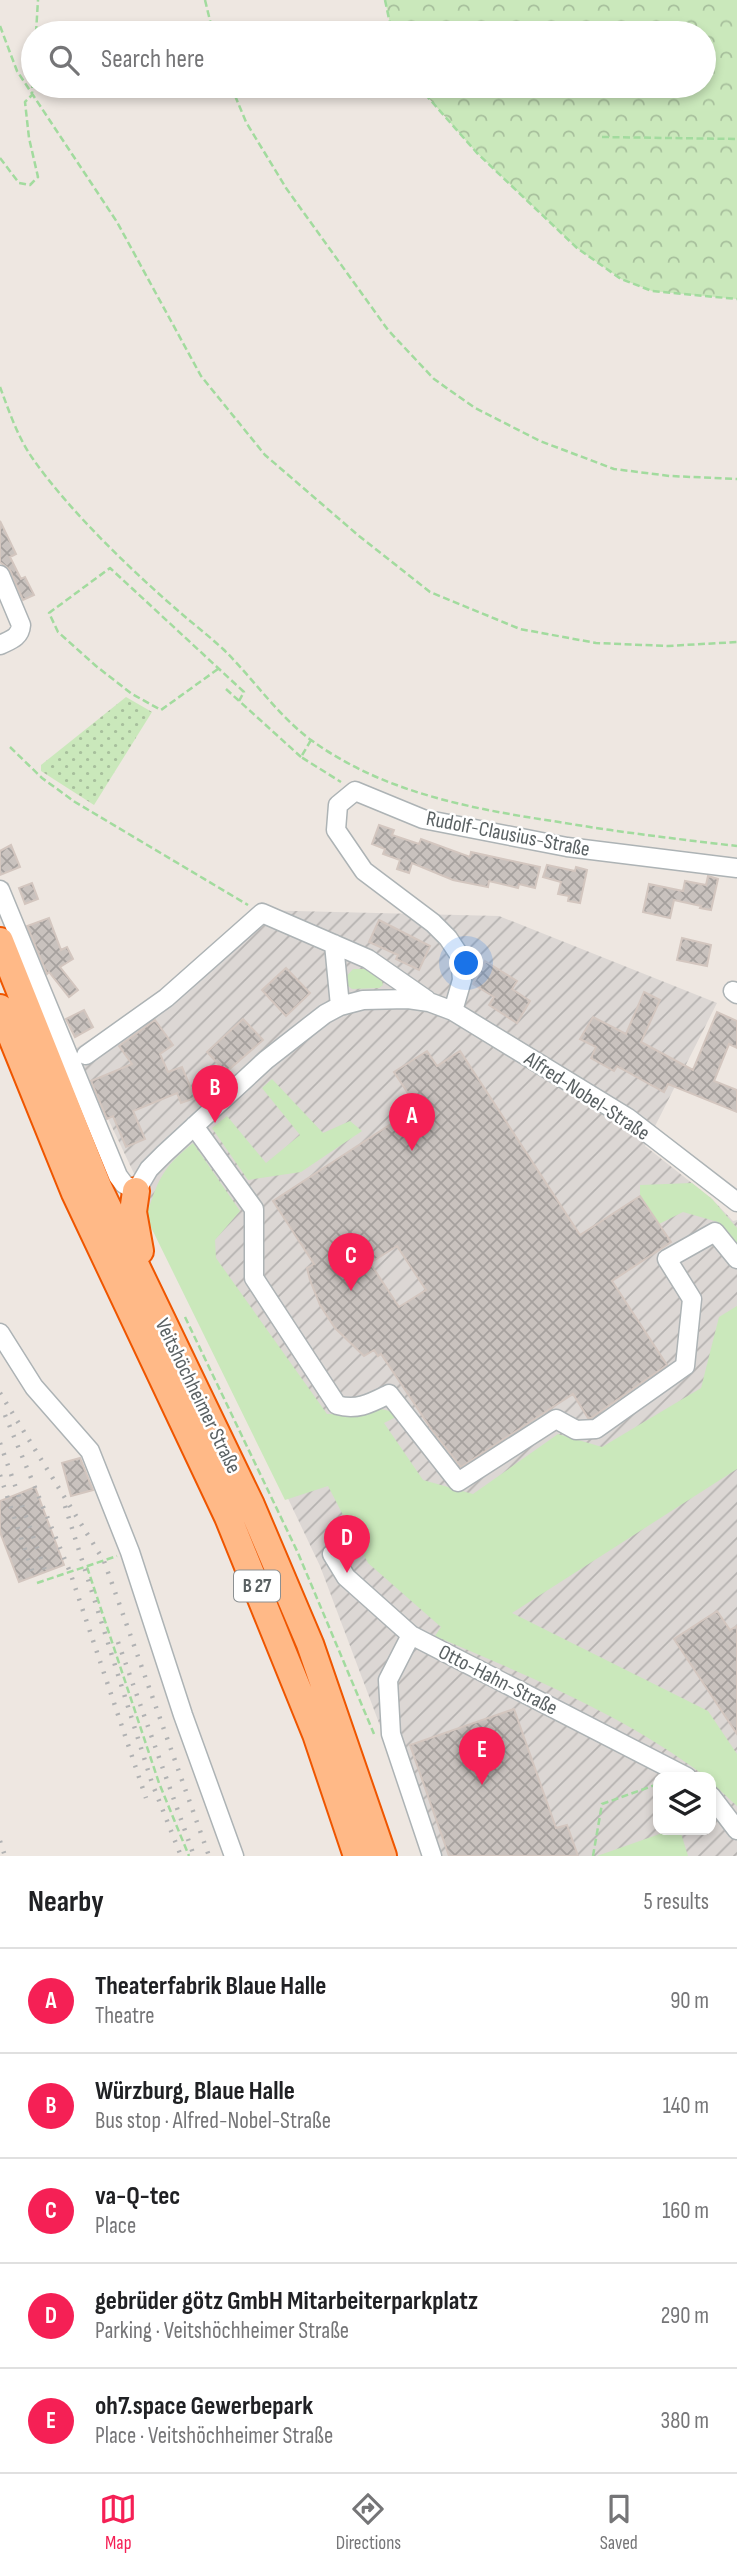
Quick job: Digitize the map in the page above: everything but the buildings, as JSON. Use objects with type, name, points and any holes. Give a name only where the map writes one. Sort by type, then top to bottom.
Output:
[{"type":"highway","name":"Veitshöchheimer Straße","points":[[0,941],[99,1189],[146,1318],[316,1734],[357,1856]]},
{"type":"highway","name":"Veitshöchheimer Straße","points":[[0,1008],[75,1193],[117,1283],[146,1318],[186,1345],[310,1644],[383,1856]]},
{"type":"highway","points":[[136,1191],[133,1212],[138,1248],[161,1294],[146,1318]]},
{"type":"street","points":[[0,575],[21,625],[16,637],[0,645]]},
{"type":"street","points":[[355,791],[338,805],[336,830],[364,871],[433,923],[448,938],[460,956],[462,980],[453,1012]]},
{"type":"street","name":"Rudolf-Clausius-Straße","points":[[355,791],[423,819],[567,848],[737,868]]},
{"type":"street","points":[[0,890],[118,1176],[124,1184],[136,1191]]},
{"type":"street","points":[[86,1055],[166,998],[262,913]]},
{"type":"street","name":"Alfred-Nobel-Straße","points":[[262,913],[368,959],[429,1002],[453,1012],[628,1118],[737,1202]]},
{"type":"street","points":[[334,944],[340,1006]]},
{"type":"street","name":"Alfred-Nobel-Straße","points":[[136,1191],[149,1169],[194,1126],[266,1060],[325,1014],[340,1006],[363,1000],[408,999],[429,1002]]},
{"type":"street","points":[[194,1126],[254,1209],[254,1278],[337,1405],[347,1408],[363,1406],[389,1394],[458,1482],[556,1419],[576,1430],[596,1429],[685,1366],[692,1299],[667,1259],[715,1232],[737,1259]]},
{"type":"street","points":[[0,1333],[34,1387],[90,1451],[130,1552],[183,1715],[234,1856]]},
{"type":"street","name":"Otto-Hahn-Straße","points":[[332,1554],[346,1577],[411,1635],[677,1772]]},
{"type":"street","points":[[411,1635],[388,1680],[391,1734],[432,1856]]},
{"type":"street","points":[[716,1803],[737,1830]]},
{"type":"path","points":[[37,21],[38,0]]},
{"type":"path","points":[[205,0],[210,21]]},
{"type":"path","points":[[385,0],[390,21]]},
{"type":"path","points":[[0,26],[21,77]]},
{"type":"path","points":[[0,158],[19,183],[30,185],[38,177],[29,138],[25,102],[30,98]]},
{"type":"path","points":[[35,98],[117,222],[201,376],[265,455],[359,536],[430,592],[520,629],[596,643],[668,646],[737,642]]},
{"type":"path","points":[[236,98],[246,122],[286,188],[388,330],[434,379],[475,408],[540,441],[614,469],[670,476],[737,479]]},
{"type":"path","points":[[429,98],[477,153],[577,248],[621,279],[652,291],[737,299]]},
{"type":"path","points":[[602,137],[737,139]]},
{"type":"path","points":[[0,387],[13,421],[32,458],[74,509],[156,591],[223,650],[272,705],[311,740],[372,776],[437,799],[519,816],[737,846]]},
{"type":"path","points":[[218,669],[161,710],[132,694],[96,666],[58,632],[49,613],[110,568],[244,692],[239,701]]},
{"type":"path","points":[[226,689],[301,757],[355,791]]},
{"type":"path","points":[[301,757],[311,740]]},
{"type":"path","points":[[9,747],[42,778],[75,802],[262,913]]},
{"type":"path","points":[[184,1315],[186,1345],[214,1376]]},
{"type":"path","points":[[37,1583],[130,1552]]},
{"type":"path","points":[[87,1567],[159,1783],[189,1856]]},
{"type":"path","points":[[593,1856],[602,1804],[653,1786]]},
{"type":"shaded area","points":[[254,910],[499,916],[717,1003],[645,1146],[712,1199],[733,1221],[737,1220],[737,1856],[429,1856],[320,1566],[75,1049],[152,999]]},
{"type":"green space","points":[[385,0],[737,0],[737,299],[652,291],[621,279],[577,248],[477,153],[429,98],[716,98],[716,21],[389,21]]},
{"type":"green space","points":[[126,697],[152,712],[94,805],[41,771],[41,765]]},
{"type":"green space","points":[[353,969],[366,969],[381,977],[383,985],[379,988],[352,989],[345,978]]},
{"type":"green space","points":[[272,1079],[323,1133],[350,1121],[362,1131],[301,1172],[248,1180],[212,1128],[227,1116],[266,1163],[300,1135],[262,1088]]},
{"type":"green space","points":[[193,1143],[240,1211],[215,1240],[216,1258],[327,1414],[363,1414],[381,1409],[394,1412],[396,1417],[384,1423],[423,1480],[473,1494],[558,1434],[602,1447],[701,1388],[719,1317],[737,1306],[737,1469],[512,1613],[708,1711],[737,1754],[737,1806],[716,1787],[716,1772],[699,1772],[643,1734],[575,1698],[435,1636],[441,1627],[368,1563],[328,1486],[285,1500],[146,1217],[162,1176],[174,1160]]},
{"type":"green space","points":[[692,1183],[712,1199],[737,1228],[737,1245],[718,1222],[683,1212],[659,1224],[640,1196],[640,1185]]},
{"type":"green space","points":[[657,1835],[682,1835],[688,1856],[597,1856]]},
{"type":"railway","points":[[0,1393],[104,1561],[209,1856]]},
{"type":"railway","points":[[5,1415],[70,1572],[146,1798]]},
{"type":"railway","points":[[0,1443],[45,1570]]},
{"type":"railway","points":[[0,1475],[33,1573]]},
{"type":"railway","points":[[65,1506],[152,1783],[181,1856]]},
{"type":"railway","points":[[118,1642],[194,1856]]},
{"type":"railway","points":[[0,1841],[5,1856]]},
{"type":"place","name":"Würzburg, Blaue Halle","points":[[215,1123]]},
{"type":"place","name":"Theaterfabrik Blaue Halle","points":[[412,1151]]},
{"type":"place","name":"va-Q-tec","points":[[351,1291]]},
{"type":"place","name":"gebrüder götz GmbH Mitarbeiterparkplatz","points":[[347,1573]]},
{"type":"place","name":"oh7.space Gewerbepark","points":[[482,1785]]}]
